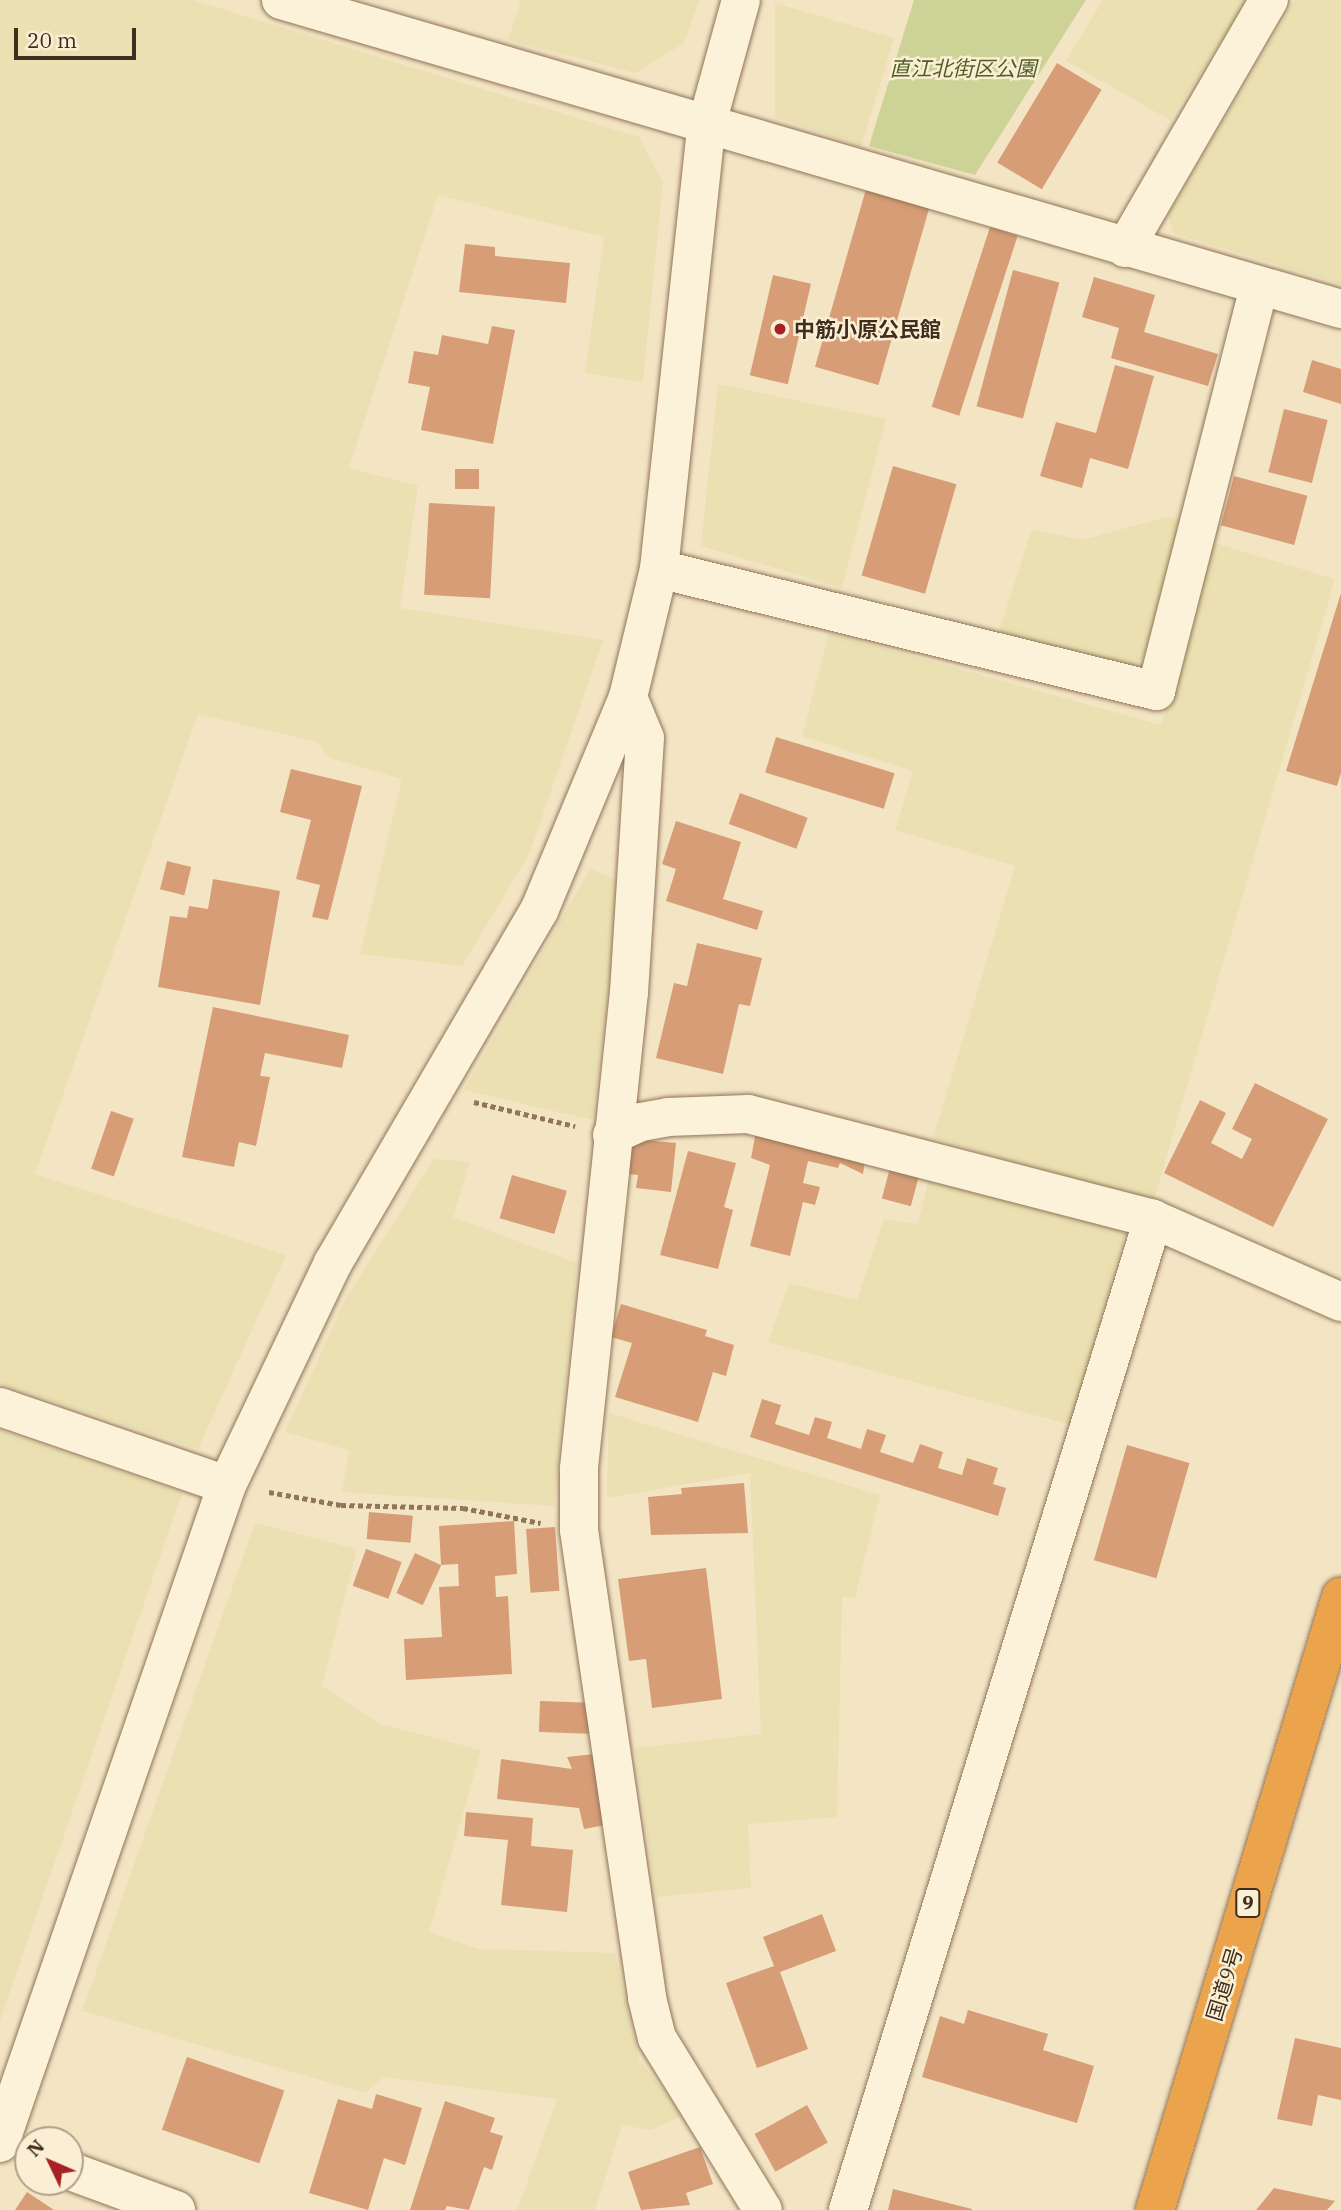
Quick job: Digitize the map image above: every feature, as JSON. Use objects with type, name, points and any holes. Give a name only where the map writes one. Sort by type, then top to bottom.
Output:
[{"type":"highway","name":"国道9号","points":[[1155,2210],[1333,1655],[1341,1597]]},
{"type":"street","points":[[281,0],[706,127],[1259,288],[1341,309]]},
{"type":"street","points":[[0,2144],[227,1485],[333,1263],[539,911],[628,697],[659,569],[706,127],[741,0]]},
{"type":"street","points":[[1125,248],[1269,0]]},
{"type":"street","points":[[659,569],[1156,691],[1259,288]]},
{"type":"street","points":[[628,697],[645,738],[629,992],[579,1469],[579,1530],[645,1985],[657,2038],[763,2210]]},
{"type":"street","points":[[612,1135],[640,1122],[668,1116],[748,1114],[1153,1219],[1341,1302]]},
{"type":"street","points":[[848,2210],[1153,1219]]},
{"type":"street","points":[[0,1408],[227,1485]]},
{"type":"street","points":[[84,2176],[176,2210]]},
{"type":"path","points":[[432,1093],[612,1135]]},
{"type":"path","points":[[227,1485],[341,1505],[463,1508],[579,1530]]},
{"type":"shaded area","points":[[0,0],[193,0],[639,137],[663,183],[643,382],[585,373],[604,237],[438,195],[349,468],[418,486],[400,608],[603,640],[530,852],[462,966],[360,954],[402,779],[330,758],[317,742],[198,714],[35,1174],[286,1255],[198,1449],[0,1384]]},
{"type":"shaded area","points":[[521,0],[699,0],[684,43],[635,73],[508,40]]},
{"type":"shaded area","points":[[1103,0],[1248,0],[1170,120],[1066,61]]},
{"type":"shaded area","points":[[1295,0],[1341,0],[1341,284],[1173,233],[1168,215]]},
{"type":"shaded area","points":[[775,3],[894,38],[861,147],[775,117]]},
{"type":"shaded area","points":[[718,384],[886,419],[842,588],[701,546]]},
{"type":"shaded area","points":[[1166,517],[1183,519],[1147,655],[1126,671],[998,634],[1032,529],[1082,540]]},
{"type":"shaded area","points":[[1211,542],[1335,579],[1153,1203],[933,1138],[1015,866],[895,830],[913,771],[802,736],[829,633],[1161,725]]},
{"type":"shaded area","points":[[590,869],[622,882],[592,1120],[464,1090]]},
{"type":"shaded area","points":[[434,1159],[470,1162],[453,1217],[577,1263],[554,1506],[342,1492],[349,1450],[285,1432],[345,1300]]},
{"type":"shaded area","points":[[931,1169],[1125,1233],[1071,1425],[768,1342],[789,1283],[857,1300],[884,1219],[918,1224]]},
{"type":"shaded area","points":[[609,1413],[880,1495],[855,1598],[842,1597],[837,1817],[748,1824],[751,1888],[656,1897],[635,1748],[761,1734],[750,1473],[607,1498]]},
{"type":"shaded area","points":[[0,1430],[182,1493],[0,2021]]},
{"type":"shaded area","points":[[255,1523],[357,1549],[322,1686],[380,1724],[481,1750],[429,1932],[479,1949],[615,1953],[639,2060],[684,2115],[651,2130],[622,2125],[595,2210],[517,2210],[557,2099],[384,2077],[365,2093],[82,2011]]},
{"type":"green space","name":"直江北街区公園","points":[[914,0],[1086,0],[975,175],[869,146]]},
{"type":"building","points":[[1057,63],[1102,90],[1042,189],[997,162]]},
{"type":"building","points":[[866,189],[929,207],[878,385],[815,367]]},
{"type":"building","points":[[990,227],[1018,236],[959,416],[932,407]]},
{"type":"building","points":[[465,244],[495,247],[495,256],[570,263],[566,303],[459,292]]},
{"type":"building","points":[[1013,270],[1059,282],[1023,419],[977,406]]},
{"type":"building","name":"中筋小原公民館","points":[[773,275],[811,284],[788,384],[750,375]]},
{"type":"building","points":[[1094,277],[1155,295],[1144,332],[1218,354],[1208,386],[1111,358],[1119,328],[1082,317]]},
{"type":"building","points":[[492,326],[515,330],[493,444],[421,430],[430,387],[408,383],[414,351],[438,355],[442,335],[488,344]]},
{"type":"building","points":[[1312,360],[1341,369],[1341,404],[1303,392]]},
{"type":"building","points":[[1115,365],[1154,376],[1128,469],[1090,458],[1082,488],[1040,476],[1056,422],[1096,433]]},
{"type":"building","points":[[1284,409],[1328,420],[1312,483],[1268,472]]},
{"type":"building","points":[[893,466],[956,484],[925,594],[862,576]]},
{"type":"building","points":[[455,469],[479,469],[479,489],[455,489]]},
{"type":"building","points":[[1234,476],[1307,496],[1294,545],[1221,525]]},
{"type":"building","points":[[429,503],[495,506],[490,598],[424,595]]},
{"type":"building","points":[[1341,593],[1341,773],[1337,786],[1286,771]]},
{"type":"building","points":[[776,737],[895,773],[884,809],[765,772]]},
{"type":"building","points":[[291,769],[362,786],[328,920],[312,917],[320,885],[296,879],[311,820],[280,812]]},
{"type":"building","points":[[740,793],[808,818],[796,849],[729,824]]},
{"type":"building","points":[[676,821],[741,842],[723,899],[763,911],[757,930],[666,901],[676,869],[662,864]]},
{"type":"building","points":[[167,861],[191,867],[184,895],[160,889]]},
{"type":"building","points":[[213,879],[280,891],[260,1005],[158,987],[170,916],[187,918],[189,906],[208,909]]},
{"type":"building","points":[[697,943],[762,958],[750,1006],[739,1004],[723,1074],[656,1058],[674,983],[687,986]]},
{"type":"building","points":[[213,1007],[349,1035],[342,1068],[265,1053],[260,1076],[270,1077],[256,1146],[239,1142],[234,1167],[182,1157]]},
{"type":"building","points":[[1255,1083],[1328,1119],[1273,1227],[1164,1173],[1200,1100],[1226,1113],[1211,1143],[1242,1159],[1252,1139],[1232,1129]]},
{"type":"building","points":[[111,1111],[134,1119],[114,1176],[91,1169]]},
{"type":"building","points":[[757,1126],[866,1155],[863,1174],[840,1163],[838,1168],[808,1161],[803,1183],[820,1187],[815,1205],[803,1202],[790,1256],[750,1246],[770,1165],[751,1158]]},
{"type":"building","points":[[632,1139],[676,1143],[671,1192],[636,1188],[638,1175],[628,1174]]},
{"type":"building","points":[[688,1151],[736,1163],[724,1207],[733,1210],[718,1269],[660,1255]]},
{"type":"building","points":[[894,1153],[923,1161],[911,1206],[882,1198]]},
{"type":"building","points":[[512,1175],[567,1191],[554,1234],[500,1218]]},
{"type":"building","points":[[621,1304],[707,1330],[705,1336],[734,1345],[726,1376],[713,1372],[698,1422],[615,1397],[632,1343],[611,1337]]},
{"type":"building","points":[[762,1399],[781,1405],[775,1424],[809,1435],[815,1417],[832,1422],[827,1438],[861,1449],[867,1429],[886,1435],[880,1452],[913,1463],[920,1444],[943,1452],[938,1468],[962,1475],[967,1458],[998,1468],[993,1484],[1006,1488],[998,1516],[750,1437]]},
{"type":"building","points":[[1127,1445],[1189,1463],[1156,1578],[1094,1560]]},
{"type":"building","points":[[744,1483],[748,1533],[651,1535],[648,1497],[682,1494],[681,1488]]},
{"type":"building","points":[[369,1512],[413,1516],[410,1543],[367,1539]]},
{"type":"building","points":[[514,1521],[517,1574],[495,1576],[496,1597],[508,1596],[512,1674],[406,1680],[404,1639],[442,1637],[439,1587],[459,1586],[458,1564],[441,1565],[439,1526]]},
{"type":"building","points":[[555,1527],[559,1591],[531,1593],[526,1529]]},
{"type":"building","points":[[366,1549],[402,1562],[388,1599],[353,1586]]},
{"type":"building","points":[[415,1553],[441,1565],[423,1605],[396,1593]]},
{"type":"building","points":[[706,1568],[722,1699],[652,1708],[646,1659],[629,1661],[618,1579]]},
{"type":"building","points":[[540,1701],[590,1703],[589,1734],[539,1732]]},
{"type":"building","points":[[595,1754],[611,1824],[584,1829],[579,1808],[497,1799],[501,1759],[572,1769],[567,1757]]},
{"type":"building","points":[[466,1812],[533,1818],[531,1846],[573,1850],[567,1912],[501,1905],[508,1840],[464,1836]]},
{"type":"building","points":[[822,1914],[836,1951],[780,1972],[808,2049],[757,2068],[726,1983],[774,1966],[763,1937]]},
{"type":"building","points":[[968,2010],[1048,2034],[1043,2050],[1094,2066],[1077,2123],[922,2077],[940,2016],[964,2024]]},
{"type":"building","points":[[1295,2038],[1341,2048],[1341,2100],[1318,2095],[1312,2126],[1277,2119]]},
{"type":"building","points":[[187,2057],[284,2091],[259,2163],[162,2130]]},
{"type":"building","points":[[376,2094],[422,2108],[405,2165],[384,2158],[368,2210],[309,2193],[338,2099],[372,2109]]},
{"type":"building","points":[[445,2101],[495,2118],[490,2132],[503,2136],[492,2170],[484,2167],[469,2210],[447,2206],[445,2210],[410,2210]]},
{"type":"building","points":[[807,2105],[828,2143],[775,2172],[755,2134]]},
{"type":"building","points":[[700,2147],[713,2184],[686,2193],[690,2205],[641,2210],[628,2172]]},
{"type":"building","points":[[1274,2188],[1335,2201],[1327,2210],[1256,2210]]},
{"type":"building","points":[[893,2189],[972,2209],[972,2210],[888,2210]]},
{"type":"building","points":[[24,2196],[33,2196],[54,2210],[15,2210]]},
{"type":"place","name":"中筋小原公民館","points":[[780,329]]}]
